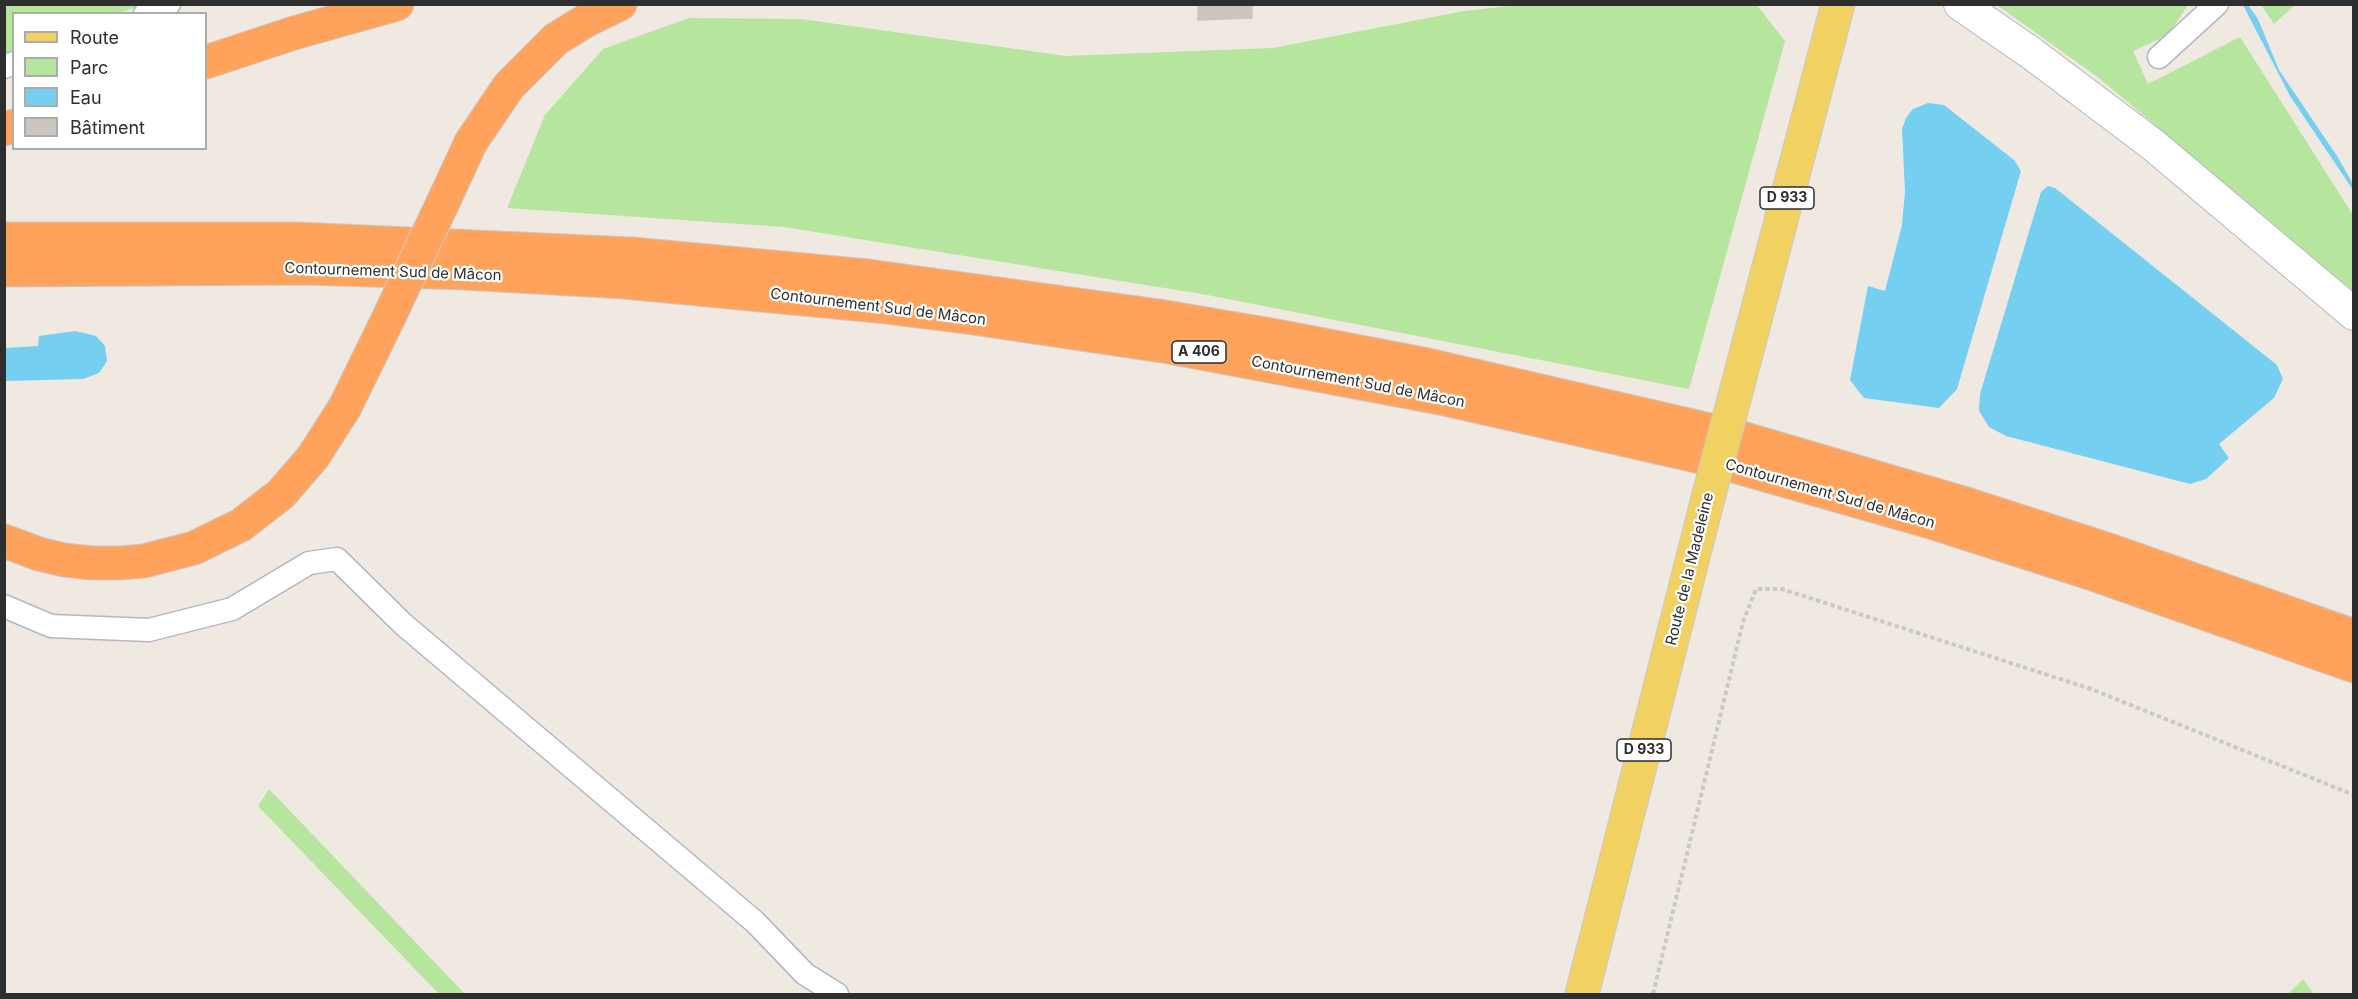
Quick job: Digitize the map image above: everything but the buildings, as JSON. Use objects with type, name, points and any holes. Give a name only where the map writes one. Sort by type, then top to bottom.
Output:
[{"type":"highway","points":[[207,63],[294,33],[397,4]]},
{"type":"highway","points":[[4,541],[39,554],[64,560],[119,563],[144,561],[194,548],[242,525],[280,494],[313,457],[345,407],[471,142],[509,86],[556,39],[620,4]]},
{"type":"highway","name":"Contournement Sud de Mâcon","points":[[4,239],[297,238],[632,254],[767,266],[964,288],[1202,323],[1428,366],[1732,435],[1963,502],[2112,550],[2354,636]]},
{"type":"highway","name":"Contournement Sud de Mâcon","points":[[4,270],[305,268],[463,273],[624,282],[951,315],[1181,349],[1440,398],[1709,459],[1937,524],[2087,572],[2354,666]]},
{"type":"main road","name":"Route de la Madeleine","points":[[1582,994],[1706,506],[1838,4]]},
{"type":"main road","points":[[1960,4],[2031,53],[2152,144],[2354,314]]},
{"type":"street","points":[[150,12],[169,4]]},
{"type":"street","points":[[2159,57],[2217,4]]},
{"type":"street","points":[[4,606],[51,626],[149,630],[232,609],[309,563],[337,559],[403,624],[755,922],[805,974],[837,994]]},
{"type":"path","points":[[1653,994],[1743,622],[1756,589],[1782,589],[2091,689],[2354,795]]},
{"type":"green space","points":[[1756,4],[1785,41],[1689,389],[1202,294],[784,227],[507,208],[545,115],[603,49],[689,18],[801,19],[1066,56],[1273,48],[1464,11],[1519,5]]},
{"type":"green space","points":[[5,5],[143,5],[122,12],[12,12],[12,53],[5,56]]},
{"type":"green space","points":[[1997,5],[2188,5],[2168,35],[2133,51],[2148,84],[2240,37],[2353,215],[2353,291],[2099,78]]},
{"type":"green space","points":[[2261,5],[2295,5],[2274,24]]},
{"type":"green space","points":[[269,789],[465,994],[439,994],[258,806]]},
{"type":"green space","points":[[2303,979],[2314,994],[2288,994]]},
{"type":"water","points":[[2243,5],[2248,5],[2258,19],[2279,70],[2337,156],[2353,184],[2353,190],[2290,96]]},
{"type":"water","points":[[1928,103],[1944,105],[2014,160],[2021,171],[1957,389],[1939,408],[1864,398],[1850,380],[1868,286],[1885,291],[1902,225],[1905,192],[1902,129],[1913,109]]},
{"type":"water","points":[[2048,186],[2055,188],[2277,365],[2283,379],[2274,398],[2219,444],[2229,458],[2206,479],[2190,484],[2006,436],[1989,427],[1979,411],[1980,394],[2041,192]]},
{"type":"water","points":[[75,331],[96,336],[105,346],[107,361],[99,373],[83,379],[5,381],[5,348],[38,346],[39,336]]}]
